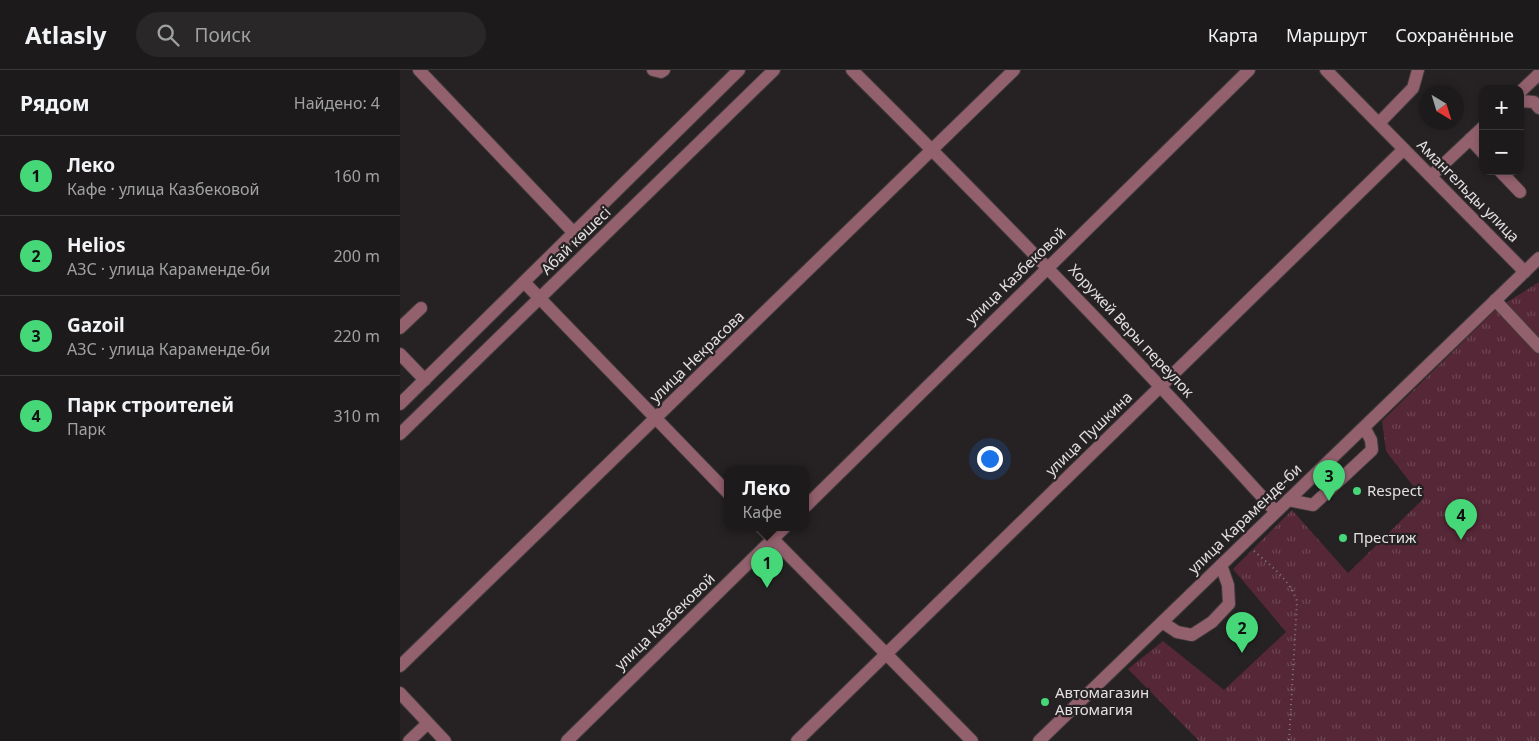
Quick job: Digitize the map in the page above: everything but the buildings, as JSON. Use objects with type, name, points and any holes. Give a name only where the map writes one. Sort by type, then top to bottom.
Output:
[{"type":"street","points":[[419,70],[574,233]]},
{"type":"street","points":[[653,70],[661,72],[664,70]]},
{"type":"street","name":"Абай көшесі","points":[[400,404],[739,70]]},
{"type":"street","name":"Абай көшесі","points":[[400,434],[774,70]]},
{"type":"street","name":"Хоружей Веры переулок","points":[[852,70],[1048,267],[1162,386],[1276,512]]},
{"type":"street","name":"улица Некрасова","points":[[400,666],[1014,70]]},
{"type":"street","name":"улица Казбековой","points":[[809,503],[1249,70]]},
{"type":"street","name":"Амангельды улица","points":[[1326,70],[1525,272]]},
{"type":"street","points":[[1379,124],[1413,88],[1418,70]]},
{"type":"street","points":[[1524,88],[1539,74]]},
{"type":"street","points":[[1524,101],[1534,102],[1539,108]]},
{"type":"street","points":[[1431,176],[1480,130]]},
{"type":"street","points":[[1470,140],[1479,149]]},
{"type":"street","name":"улица Пушкина","points":[[797,741],[1404,149]]},
{"type":"street","points":[[1504,175],[1520,192]]},
{"type":"street","name":"улица Караменде-би","points":[[1039,741],[1539,258]]},
{"type":"street","points":[[524,282],[724,489]]},
{"type":"street","points":[[1495,300],[1539,347]]},
{"type":"street","points":[[400,328],[421,308]]},
{"type":"street","points":[[400,354],[425,380]]},
{"type":"street","points":[[1288,500],[1314,505],[1372,450],[1371,440],[1364,427]]},
{"type":"street","points":[[765,531],[972,741]]},
{"type":"street","name":"улица Казбековой","points":[[567,741],[781,531]]},
{"type":"street","points":[[1162,622],[1177,632],[1192,635],[1212,622],[1229,604],[1228,585],[1220,566]]},
{"type":"street","points":[[400,694],[445,741]]},
{"type":"street","points":[[400,735],[412,738],[428,723]]},
{"type":"path","points":[[1244,542],[1280,575],[1292,589],[1297,601],[1289,741]]},
{"type":"green space","points":[[1539,282],[1539,741],[1199,741],[1128,669],[1163,641],[1224,690],[1286,632],[1233,569],[1292,510],[1348,573],[1423,499],[1386,451],[1382,421],[1496,309]]},
{"type":"place","name":"Respect","points":[[1357,491]]},
{"type":"place","name":"Gazoil","points":[[1329,501]]},
{"type":"place","name":"Престиж","points":[[1343,538]]},
{"type":"place","name":"Парк строителей","points":[[1461,540]]},
{"type":"place","name":"Леко","points":[[767,588]]},
{"type":"place","name":"Helios","points":[[1242,653]]},
{"type":"place","name":"Автомагазин Автомагия","points":[[1045,702]]}]
